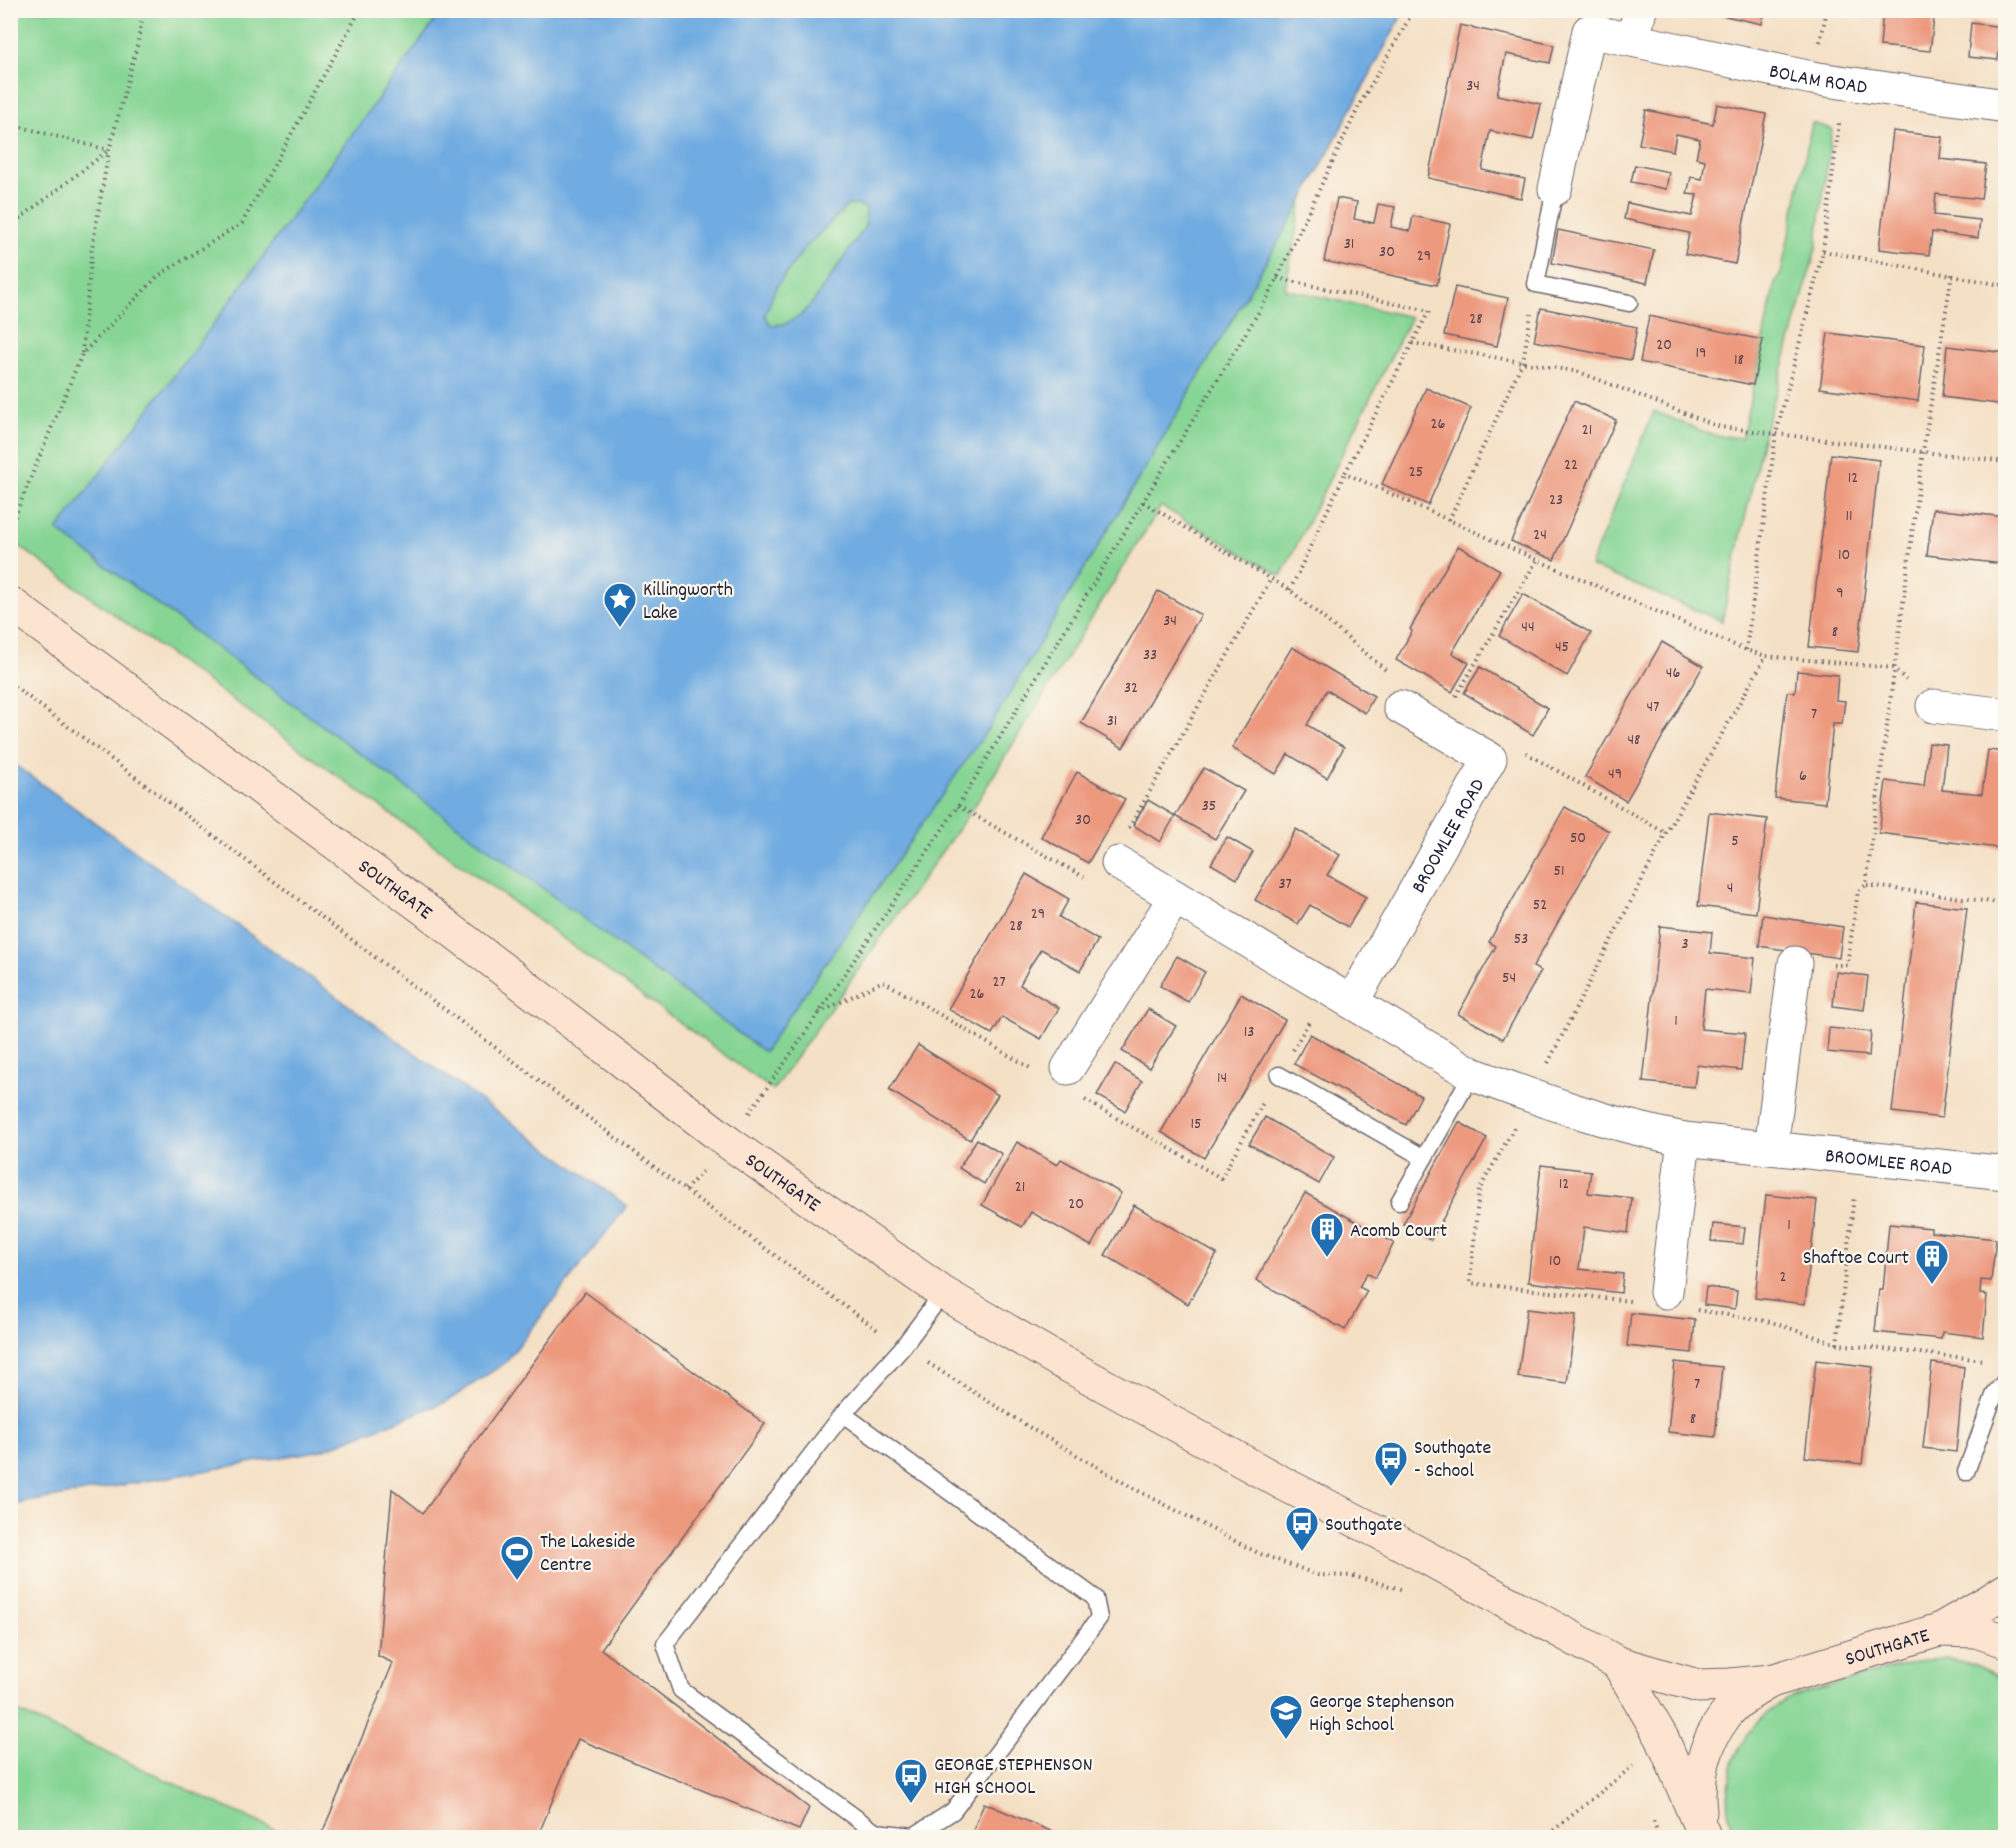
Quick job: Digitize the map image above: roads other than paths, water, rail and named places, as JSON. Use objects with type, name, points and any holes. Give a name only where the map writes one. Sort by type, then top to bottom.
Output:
[{"type":"street","name":"BOLAM ROAD","points":[[1555,189],[1589,31],[1637,25],[1812,78],[2006,106]]},
{"type":"street","name":"SOUTHGATE","points":[[10,603],[423,908],[729,1143],[943,1293],[1150,1411],[1286,1485],[1400,1543],[1618,1663],[1698,1686],[1730,1685],[1771,1681],[1938,1630],[1976,1631],[2006,1641]]},
{"type":"street","points":[[1932,705],[2006,715]]},
{"type":"street","name":"BROOMLEE ROAD","points":[[1340,995],[1490,759],[1400,707]]},
{"type":"street","name":"BROOMLEE ROAD","points":[[1118,863],[1472,1074],[1531,1096],[1620,1125],[1684,1138],[2006,1173]]},
{"type":"street","points":[[1062,1079],[1175,897]]},
{"type":"street","points":[[1771,1148],[1795,963]]},
{"type":"street","points":[[1666,1292],[1684,1138]]},
{"type":"street","points":[[1938,1630],[2006,1590]]},
{"type":"street","name":"SOUTHGATE","points":[[1618,1663],[1662,1738],[1703,1832]]},
{"type":"street","name":"SOUTHGATE","points":[[1703,1832],[1698,1792],[1702,1766],[1712,1737],[1725,1715],[1744,1698],[1771,1681]]},
{"type":"lane","points":[[1555,189],[1536,284],[1629,303]]},
{"type":"lane","points":[[1400,1202],[1472,1074]]},
{"type":"lane","points":[[1279,1076],[1424,1158]]},
{"type":"lane","points":[[843,1414],[1095,1598],[1099,1618],[953,1811],[914,1836],[875,1832],[681,1690],[664,1644],[843,1414],[902,1348],[943,1293]]},
{"type":"lane","points":[[1966,1472],[1995,1394],[2006,1380]]},
{"type":"water","name":"Killingworth Lake","points":[[442,11],[1404,11],[1302,201],[990,726],[764,1052],[57,530],[209,330]],"holes":[[[848,205],[857,205],[866,209],[865,227],[813,302],[800,316],[785,324],[771,325],[765,316],[776,287],[806,247]]]},
{"type":"water","points":[[11,762],[627,1206],[505,1363],[446,1402],[322,1450],[22,1503],[11,1507]]},
{"type":"place","name":"Killingworth Lake","points":[[620,628]]},
{"type":"place","name":"Acomb Court","points":[[1327,1258]]},
{"type":"place","name":"Shaftoe Court","points":[[1932,1285]]},
{"type":"place","name":"Southgate - School","points":[[1391,1487]]},
{"type":"place","name":"Southgate","points":[[1302,1552]]},
{"type":"place","name":"The Lakeside Centre","points":[[517,1581]]},
{"type":"place","name":"George Stephenson High School","points":[[1286,1740]]},
{"type":"place","name":"GEORGE STEPHENSON HIGH SCHOOL","points":[[911,1804]]}]
